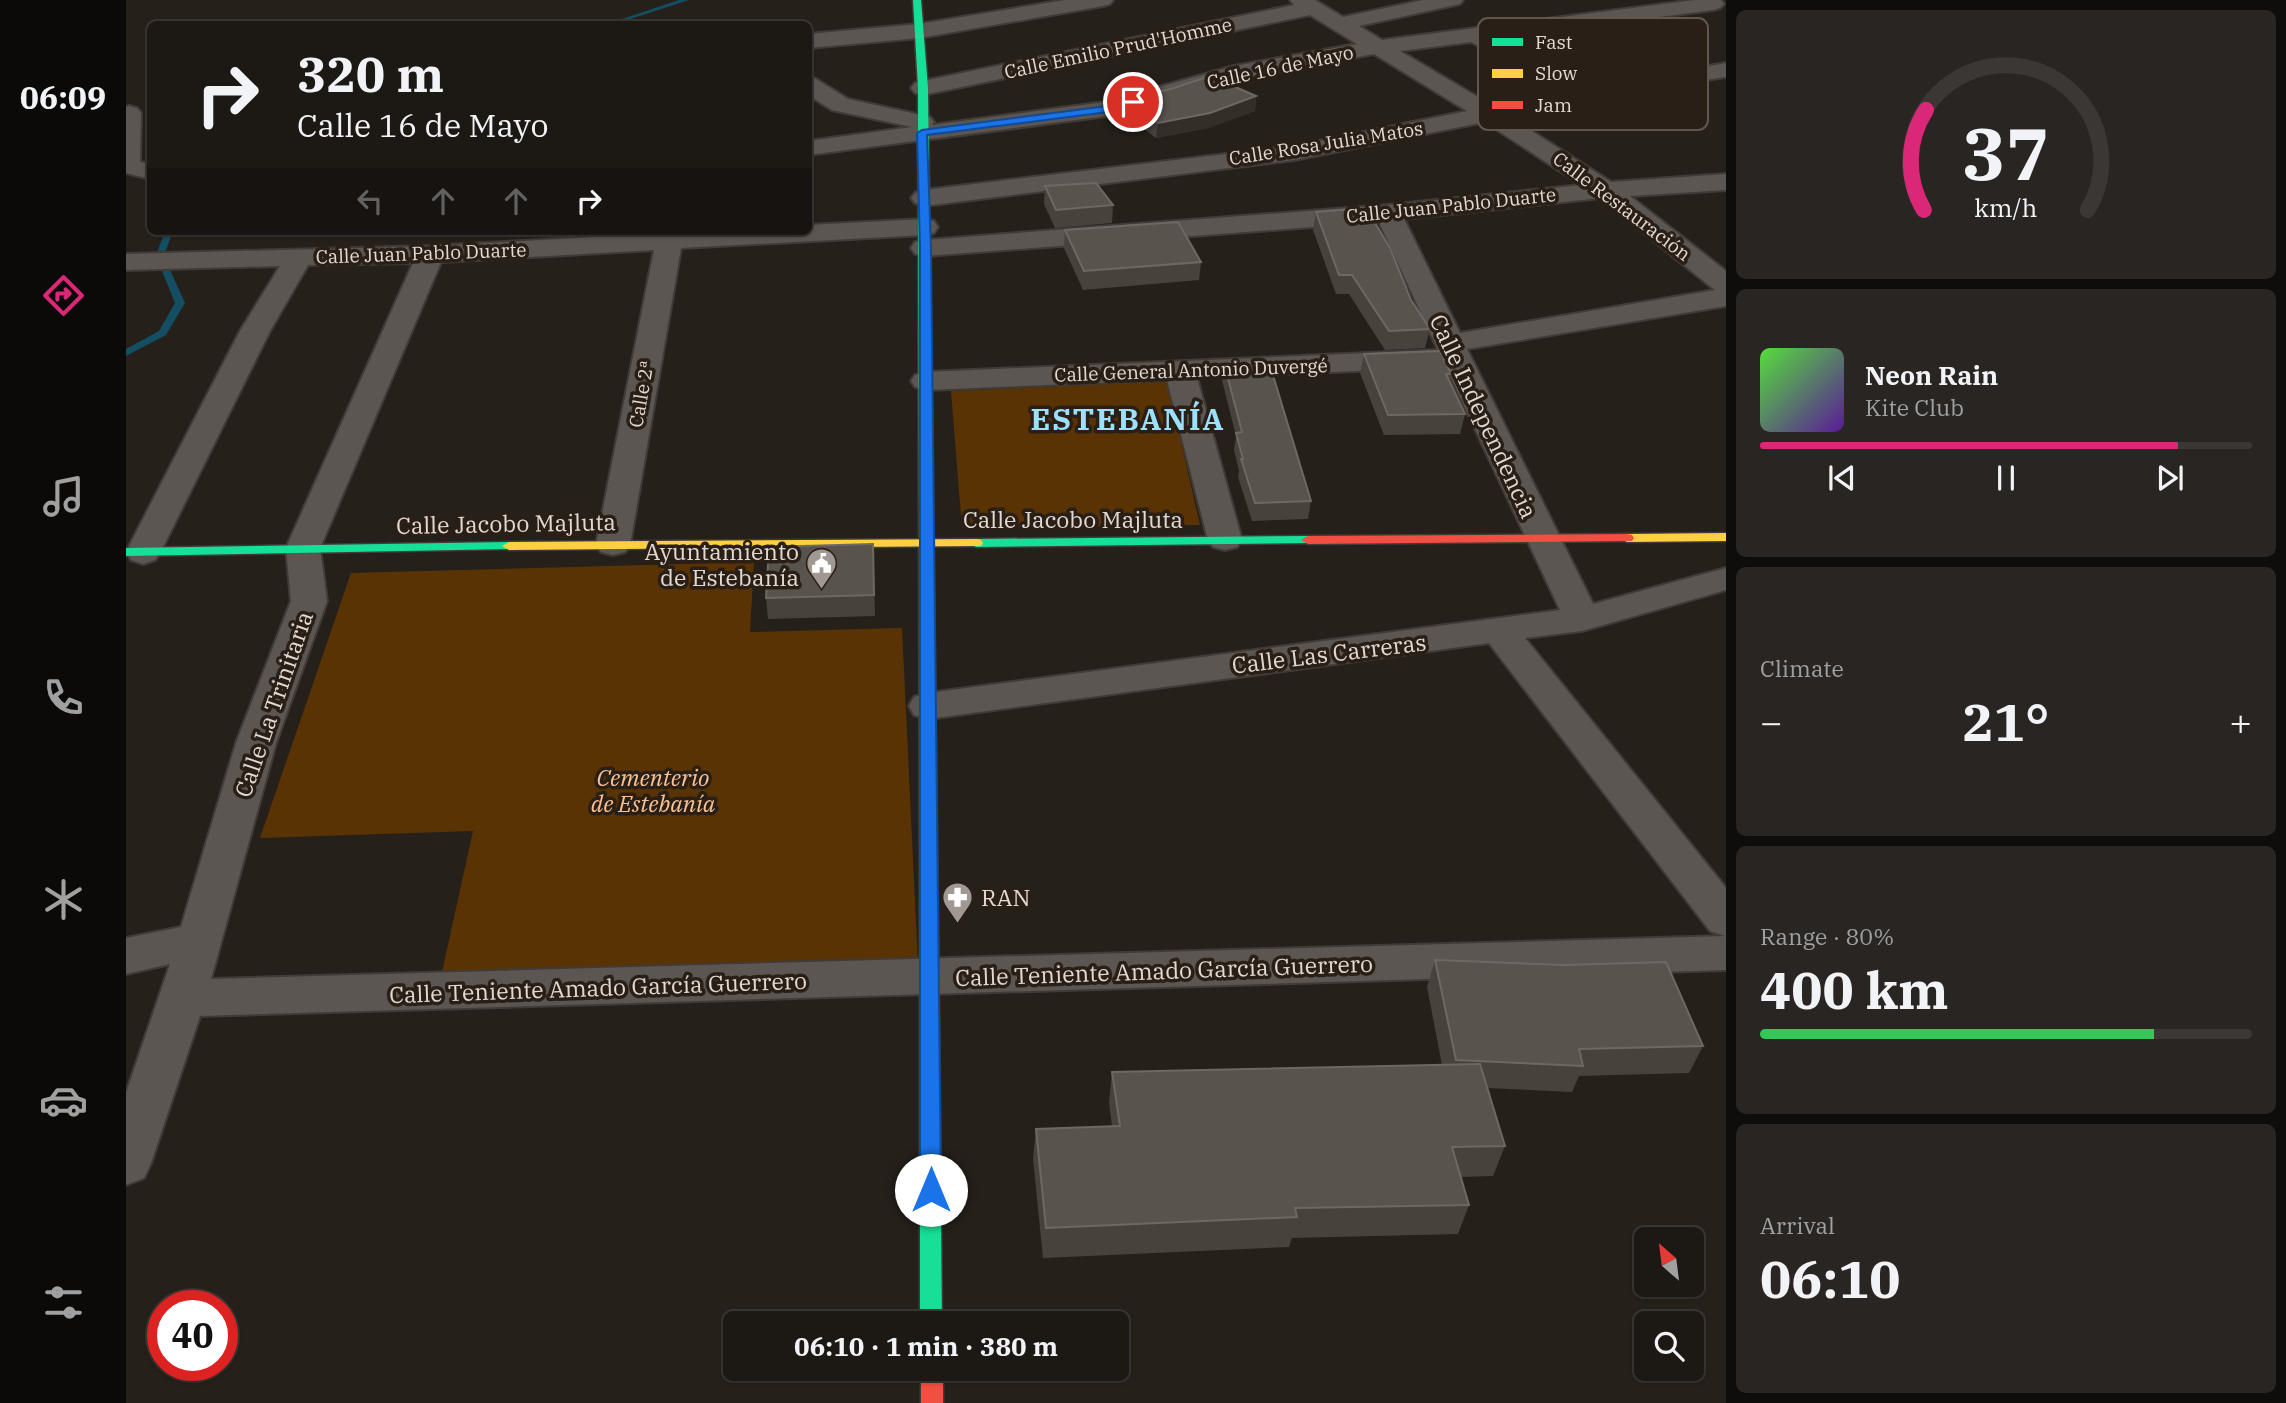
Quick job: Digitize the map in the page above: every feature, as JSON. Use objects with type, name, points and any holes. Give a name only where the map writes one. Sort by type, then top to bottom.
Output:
[{"type":"street","points":[[917,0],[923,88],[925,238],[932,1311]]},
{"type":"street","points":[[812,41],[919,31],[1103,0]]},
{"type":"street","points":[[1338,24],[1453,0]]},
{"type":"street","name":"Calle Restauración","points":[[1307,4],[1478,107]]},
{"type":"street","name":"Calle Emilio Prud'Homme","points":[[923,88],[1307,4]]},
{"type":"street","name":"Calle 16 de Mayo","points":[[1606,18],[1713,4]]},
{"type":"street","name":"Calle 16 de Mayo","points":[[812,147],[922,128],[1108,109],[1234,73],[1377,47],[1478,35]]},
{"type":"street","points":[[812,87],[840,105],[922,128]]},
{"type":"street","points":[[135,112],[127,166],[147,171]]},
{"type":"street","name":"Calle Rosa Julia Matos","points":[[924,198],[1132,170],[1294,153],[1478,118]]},
{"type":"street","name":"Calle Restauración","points":[[1515,130],[1606,190],[1726,285]]},
{"type":"street","name":"Calle Juan Pablo Duarte","points":[[126,262],[431,254],[669,242],[925,238],[1388,213],[1606,190],[1726,182]]},
{"type":"street","name":"Calle Independencia","points":[[1388,213],[1540,538],[1581,619]]},
{"type":"street","name":"Calle 2ª","points":[[613,545],[669,242]]},
{"type":"street","name":"Calle La Trinitaria","points":[[126,1163],[183,998],[256,743],[309,601],[303,548],[431,254]]},
{"type":"street","points":[[135,553],[255,331],[299,258]]},
{"type":"street","name":"Calle General Antonio Duvergé","points":[[926,380],[1180,371],[1454,350],[1726,297]]},
{"type":"street","points":[[1180,371],[1225,540]]},
{"type":"street","name":"Calle Jacobo Majluta","points":[[135,553],[303,548],[1726,537]]},
{"type":"street","name":"Calle Las Carreras","points":[[928,706],[1581,619],[1726,579]]},
{"type":"street","points":[[1499,631],[1726,919]]},
{"type":"street","points":[[126,956],[199,941]]},
{"type":"street","name":"Calle Teniente Amado García Guerrero","points":[[183,998],[1726,953]]},
{"type":"street","points":[[932,1381],[932,1403]]},
{"type":"green space","points":[[1167,381],[1200,525],[962,528],[951,391]]},
{"type":"green space","name":"Cementerio de Estebanía","points":[[754,562],[750,632],[902,628],[918,965],[440,981],[473,831],[260,838],[351,573]]},
{"type":"building","points":[[1210,76],[1256,96],[1210,113],[1158,123],[1127,100],[1174,88]]},
{"type":"building","points":[[1096,183],[1113,205],[1056,210],[1045,186]]},
{"type":"building","points":[[1366,208],[1390,248],[1411,300],[1430,329],[1389,331],[1352,275],[1339,275],[1316,212]]},
{"type":"building","points":[[1178,222],[1201,262],[1084,271],[1065,230]]},
{"type":"building","points":[[1440,351],[1451,374],[1446,374],[1465,414],[1388,415],[1364,354]]},
{"type":"building","points":[[1269,362],[1311,501],[1255,503],[1241,459],[1236,433],[1242,432],[1224,363]]},
{"type":"building","points":[[873,544],[874,595],[766,598],[769,547]]},
{"type":"building","points":[[1435,960],[1564,965],[1666,962],[1703,1046],[1579,1049],[1583,1066],[1456,1060]]},
{"type":"building","points":[[1480,1064],[1505,1146],[1452,1147],[1469,1205],[1295,1208],[1297,1217],[1046,1228],[1036,1129],[1120,1126],[1112,1072]]},
{"type":"waterway","points":[[620,21],[686,0]]},
{"type":"waterway","points":[[126,353],[163,333],[180,303],[162,261],[161,253],[168,235]]},
{"type":"traffic: fast","points":[[917,0],[923,88],[926,512]]},
{"type":"traffic: fast","points":[[976,543],[1308,540]]},
{"type":"traffic: fast","points":[[126,552],[509,546]]},
{"type":"traffic: fast","points":[[929,921],[931,1311]]},
{"type":"traffic: slow","points":[[1627,538],[1726,537]]},
{"type":"traffic: slow","points":[[509,546],[976,543]]},
{"type":"traffic: jam","points":[[926,512],[929,921]]},
{"type":"traffic: jam","points":[[1308,540],[1627,538]]},
{"type":"traffic: jam","points":[[932,1381],[932,1403]]},
{"type":"place","name":"Ayuntamiento de Estebanía","points":[[822,591]]},
{"type":"place","name":"RAN","points":[[958,924]]},
{"type":"district","name":"ESTEBANÍA","points":[[1128,418]]},
{"type":"route","points":[[931,1190],[922,133],[1108,109],[1133,102]]}]
